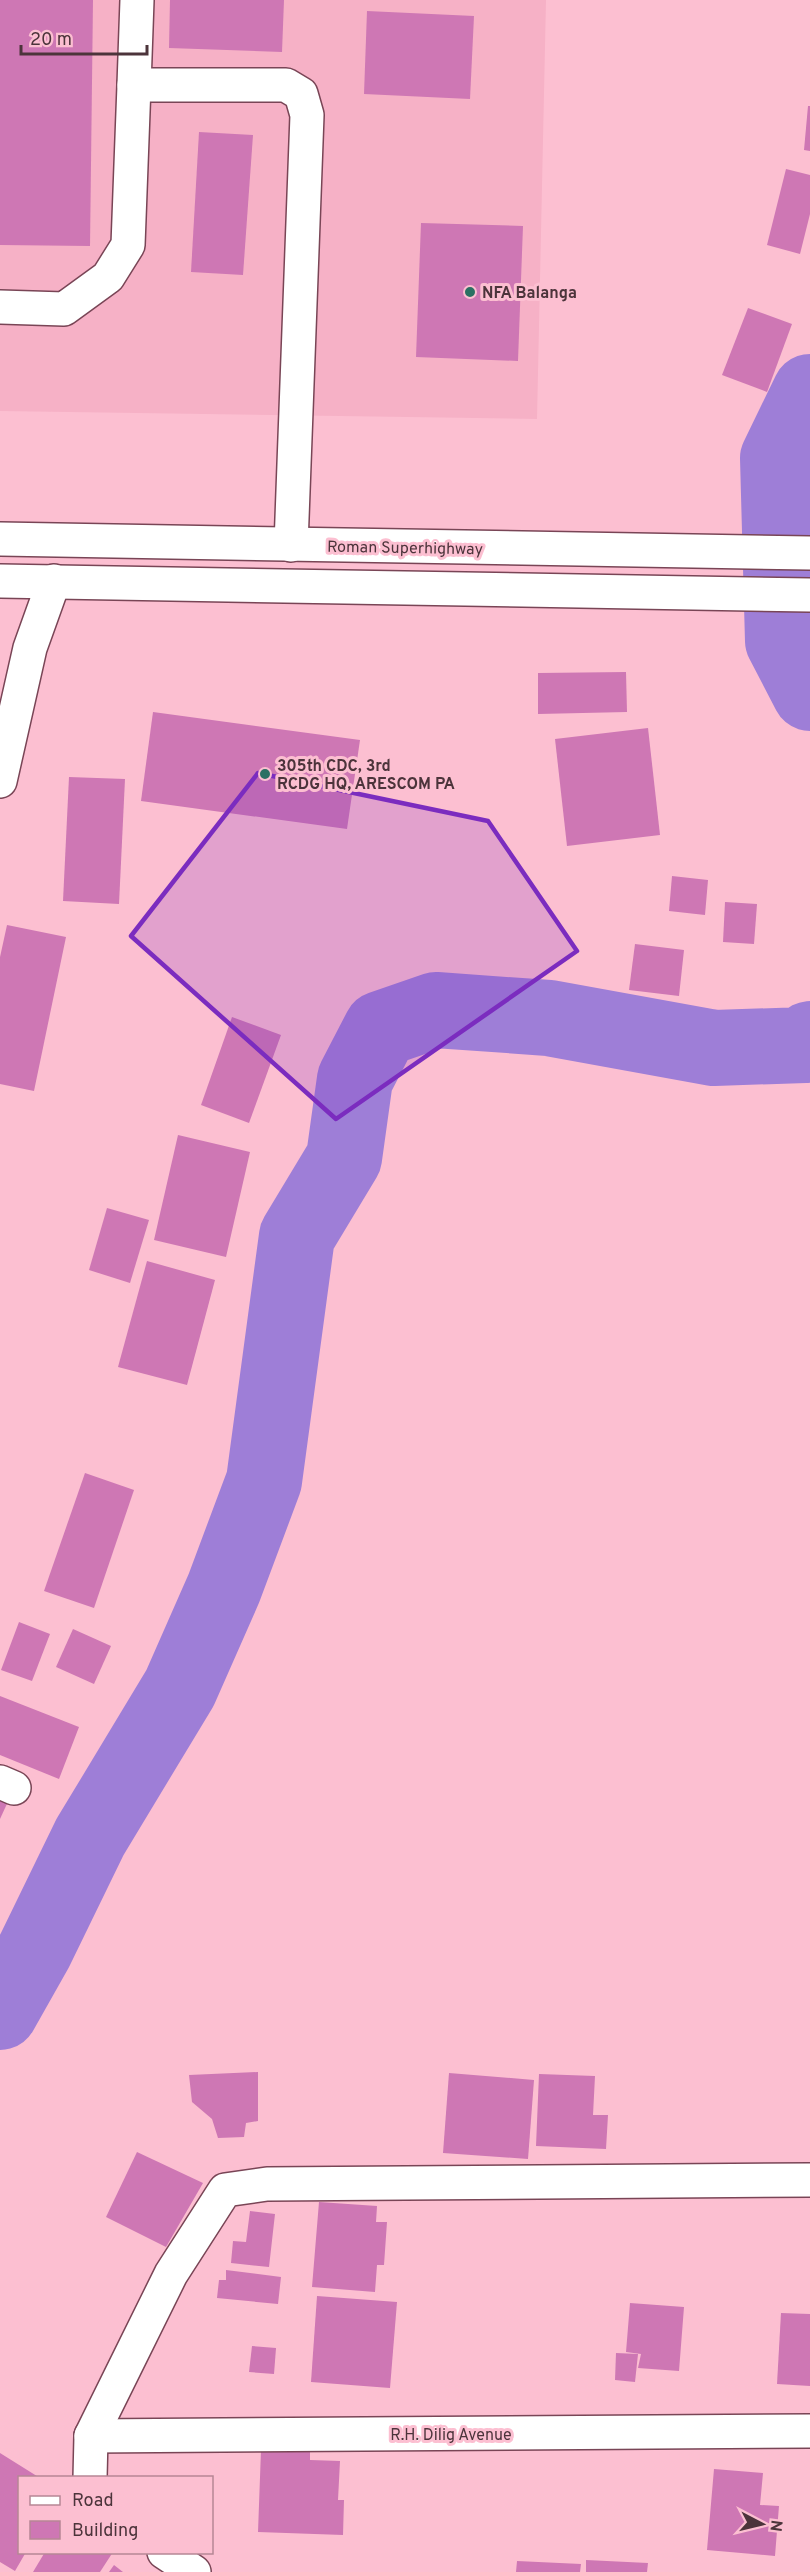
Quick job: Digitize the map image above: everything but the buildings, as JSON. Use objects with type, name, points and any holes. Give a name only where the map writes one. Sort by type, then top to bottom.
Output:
[{"type":"street","points":[[0,307],[64,309],[108,276],[128,245],[137,0]]},
{"type":"street","points":[[134,85],[286,84],[301,94],[307,115],[291,545]]},
{"type":"street","name":"Roman Superhighway","points":[[0,539],[746,554],[810,553]]},
{"type":"street","points":[[0,581],[810,595]]},
{"type":"street","points":[[0,781],[30,648],[54,581]]},
{"type":"street","points":[[90,2476],[92,2436],[171,2274],[225,2190],[267,2184],[810,2180]]},
{"type":"street","name":"R.H. Dilig Avenue","points":[[92,2436],[810,2431]]},
{"type":"street","points":[[166,2554],[194,2572]]},
{"type":"highlighted area","points":[[258,773],[488,821],[577,951],[336,1119],[131,936]]},
{"type":"shaded area","points":[[0,0],[546,0],[537,419],[0,411]]},
{"type":"waterway","points":[[810,392],[778,458],[783,641],[810,693]]},
{"type":"waterway","points":[[0,2012],[35,1950],[90,1837],[180,1688],[224,1588],[264,1481],[297,1236],[344,1158],[355,1079],[381,1029],[436,1010],[549,1018],[714,1048],[805,1045],[810,1039]]},
{"type":"place","name":"NFA Balanga","points":[[470,292]]},
{"type":"place","name":"305th CDC, 3rd RCDG HQ, ARESCOM PA","points":[[265,774]]}]
